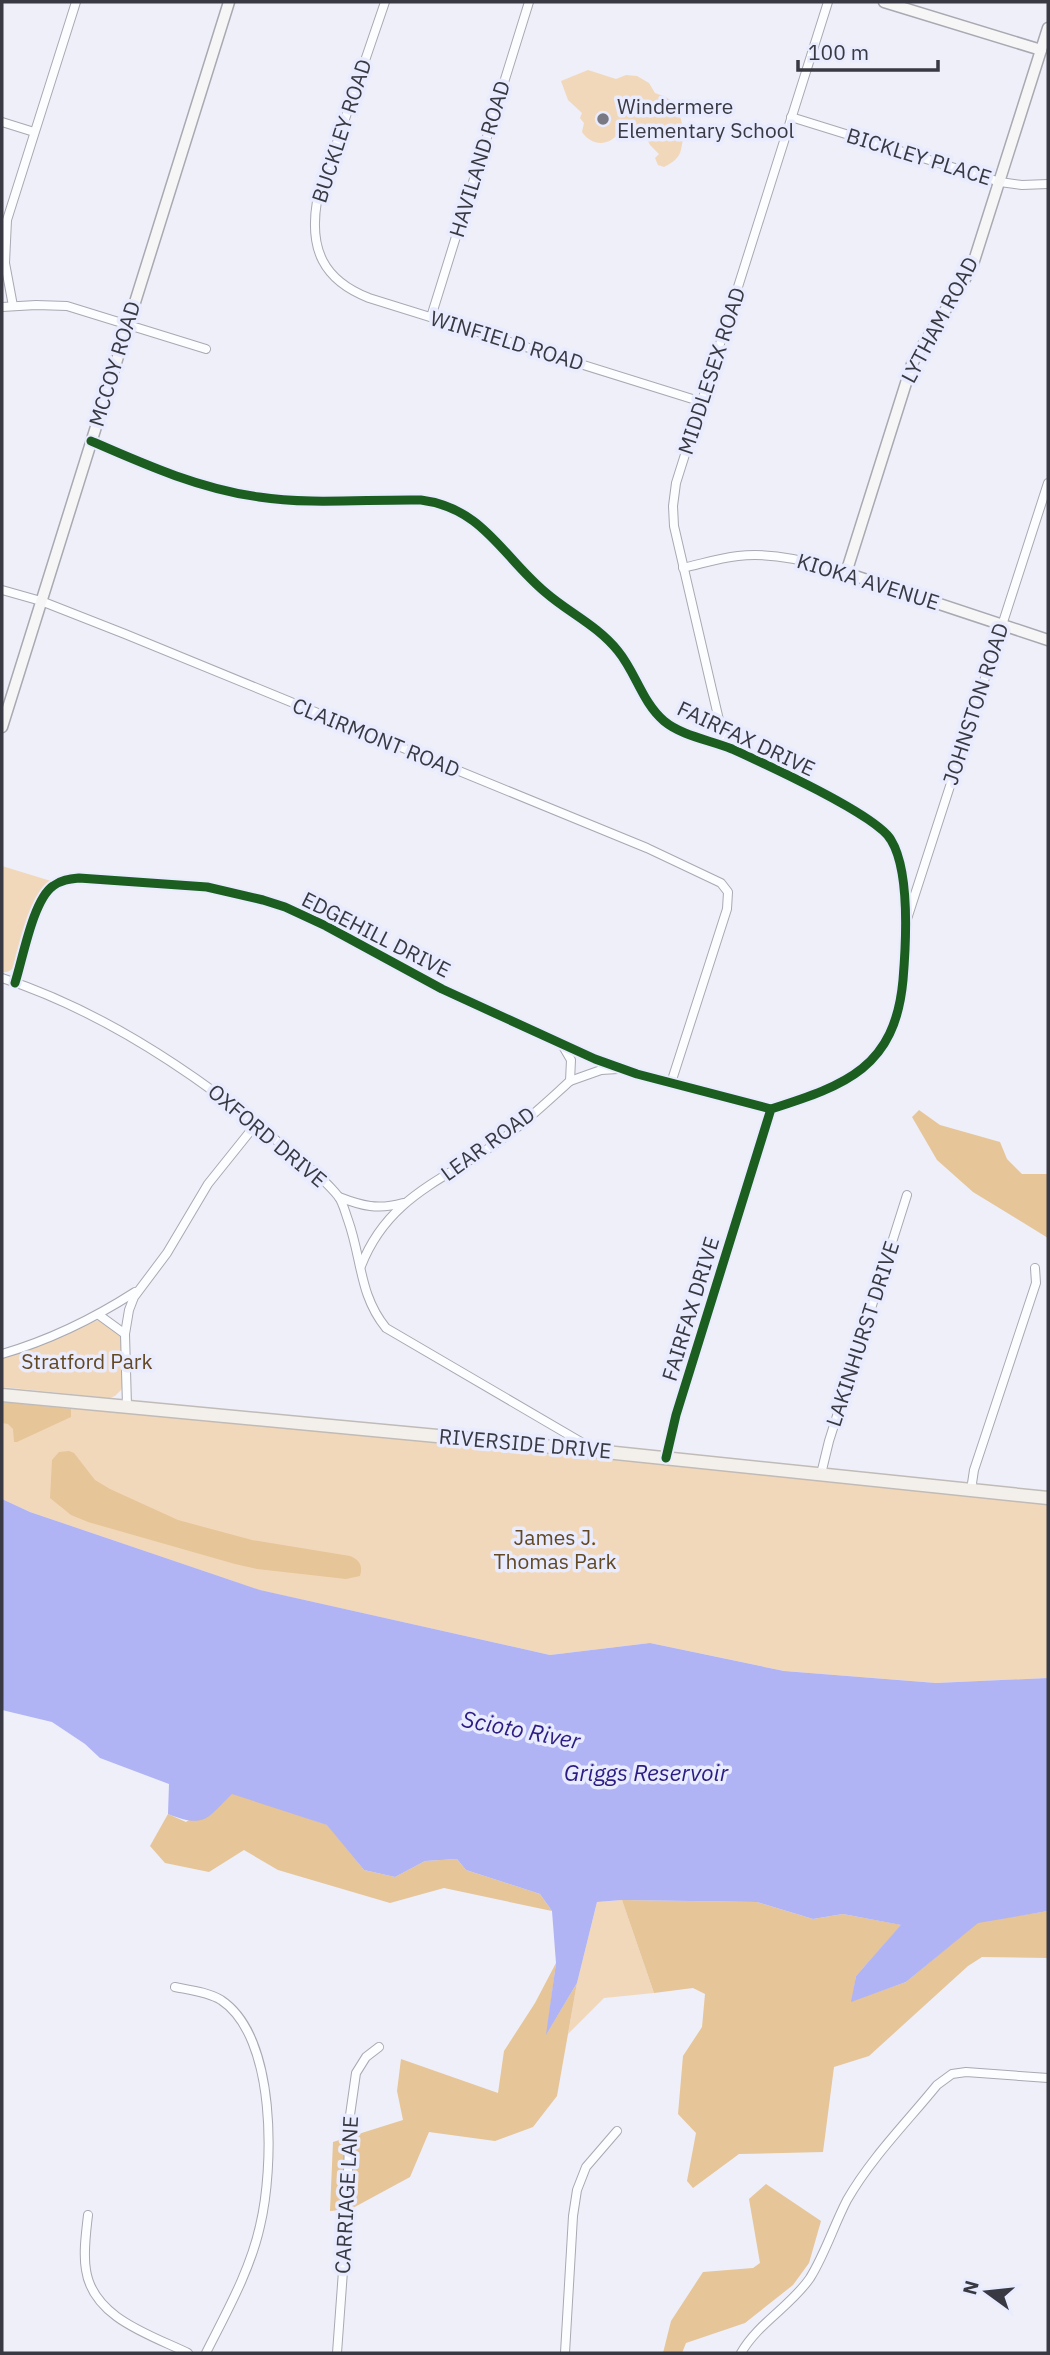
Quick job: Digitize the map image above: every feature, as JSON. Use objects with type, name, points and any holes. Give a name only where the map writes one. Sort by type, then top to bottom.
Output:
[{"type":"main road","name":"RIVERSIDE DRIVE","points":[[2,1395],[596,1451],[1048,1498]]},
{"type":"street","points":[[13,306],[5,262],[9,212],[76,2]]},
{"type":"street","name":"MCCOY ROAD","points":[[2,727],[229,2]]},
{"type":"street","name":"BUCKLEY ROAD","points":[[323,261],[316,246],[314,232],[317,201],[385,2]]},
{"type":"street","name":"HAVILAND ROAD","points":[[431,317],[529,2]]},
{"type":"street","name":"MIDDLESEX ROAD","points":[[724,746],[674,526],[676,484],[828,2]]},
{"type":"street","points":[[884,2],[1041,50]]},
{"type":"street","name":"LYTHAM ROAD","points":[[846,573],[912,364],[967,276],[1000,182],[1048,27]]},
{"type":"street","name":"BICKLEY PLACE","points":[[791,117],[1000,182],[1048,184]]},
{"type":"street","points":[[2,122],[34,132]]},
{"type":"street","name":"WINFIELD ROAD","points":[[323,261],[336,279],[355,292],[702,402]]},
{"type":"street","points":[[2,307],[36,304],[66,306],[206,349]]},
{"type":"street","name":"FAIRFAX DRIVE","points":[[91,441],[173,476],[248,495],[314,500],[421,500],[454,509],[488,531],[537,585],[561,606],[596,627],[610,641],[624,657],[647,702],[666,723],[677,730],[724,746],[826,796],[870,820],[892,841],[901,865],[905,925],[904,973],[899,1011],[882,1048],[869,1063],[837,1086],[771,1109],[676,1415],[666,1458]]},
{"type":"street","name":"JOHNSTON ROAD","points":[[905,925],[1048,483]]},
{"type":"street","name":"KIOKA AVENUE","points":[[683,568],[737,556],[759,555],[813,563],[1048,640]]},
{"type":"street","name":"CLAIRMONT ROAD","points":[[2,590],[41,601],[647,848],[721,883],[728,892],[727,909],[671,1083]]},
{"type":"street","name":"EDGEHILL DRIVE","points":[[15,983],[42,900],[51,887],[64,880],[79,878],[207,887],[285,907],[326,926],[442,989],[561,1045],[622,1069],[771,1109]]},
{"type":"street","name":"OXFORD DRIVE","points":[[2,978],[80,1010],[122,1033],[188,1073],[256,1124],[339,1197],[352,1231],[366,1295],[375,1315],[386,1328],[596,1451]]},
{"type":"street","points":[[561,1045],[571,1060],[570,1081]]},
{"type":"street","name":"LEAR ROAD","points":[[360,1269],[378,1232],[403,1203],[505,1137],[570,1081],[601,1070],[622,1069]]},
{"type":"street","points":[[127,1406],[125,1334],[129,1310],[208,1184],[256,1124]]},
{"type":"street","name":"LAKINHURST DRIVE","points":[[821,1474],[907,1195]]},
{"type":"street","name":"LEAR ROAD","points":[[339,1197],[368,1206],[386,1208],[403,1203]]},
{"type":"street","points":[[971,1490],[974,1469],[1036,1283],[1035,1268]]},
{"type":"street","points":[[2,1354],[63,1333],[99,1315],[141,1288]]},
{"type":"street","points":[[99,1315],[125,1334]]},
{"type":"street","points":[[175,1987],[219,1998],[244,2023],[262,2079],[268,2123],[270,2149],[260,2227],[253,2252],[206,2353]]},
{"type":"street","name":"CARRIAGE LANE","points":[[337,2353],[346,2230],[350,2115],[356,2073],[366,2057],[379,2047]]},
{"type":"street","points":[[741,2353],[766,2322],[809,2279],[848,2199],[863,2176],[937,2085],[952,2074],[966,2072],[1048,2078]]},
{"type":"street","points":[[565,2353],[576,2190],[586,2167],[617,2131]]},
{"type":"street","points":[[89,2215],[85,2267],[88,2280],[100,2301],[125,2322],[188,2353]]},
{"type":"green space","points":[[588,70],[616,79],[626,75],[637,76],[649,83],[655,93],[670,100],[678,111],[683,132],[682,147],[675,160],[664,167],[658,165],[655,158],[659,154],[650,145],[640,126],[622,129],[613,139],[603,143],[592,141],[582,132],[582,113],[568,100],[561,81]]},
{"type":"green space","points":[[2,866],[51,881],[41,894],[16,965],[10,971],[4,972],[2,972]]},
{"type":"green space","name":"Stratford Park","points":[[98,1320],[117,1330],[122,1336],[122,1389],[115,1396],[110,1398],[2,1387],[2,1358],[40,1346]]},
{"type":"green space","name":"James J. Thomas Park","points":[[2,1395],[1048,1498],[1048,1678],[936,1683],[784,1671],[650,1643],[550,1655],[259,1590],[30,1512],[2,1499]]},
{"type":"green space","points":[[622,1900],[654,1993],[604,1998],[568,2034],[577,1983],[597,1902]]},
{"type":"shaded area","points":[[919,1110],[940,1125],[1000,1142],[1007,1159],[1022,1174],[1048,1174],[1048,1238],[973,1192],[937,1160],[912,1117]]},
{"type":"shaded area","points":[[2,1402],[71,1409],[71,1417],[14,1442],[13,1429],[2,1423]]},
{"type":"shaded area","points":[[59,1452],[74,1453],[95,1480],[178,1520],[252,1540],[350,1556],[360,1564],[360,1576],[346,1579],[257,1569],[71,1515],[50,1498],[52,1460]]},
{"type":"shaded area","points":[[232,1793],[328,1825],[364,1870],[395,1877],[425,1861],[457,1859],[466,1870],[540,1894],[552,1911],[444,1888],[390,1903],[278,1870],[244,1850],[209,1872],[165,1863],[150,1846],[168,1814],[186,1822]]},
{"type":"shaded area","points":[[622,1900],[757,1902],[813,1919],[843,1914],[902,1925],[856,1976],[852,2001],[906,1982],[978,1922],[1048,1911],[1048,1958],[982,1957],[968,1966],[869,2056],[834,2067],[823,2152],[739,2154],[693,2188],[687,2181],[696,2133],[678,2114],[683,2056],[702,2027],[705,1994],[693,1988],[654,1993]]},
{"type":"shaded area","points":[[556,1963],[547,2033],[577,1983],[557,2096],[533,2127],[495,2141],[429,2132],[410,2177],[351,2209],[330,2211],[333,2142],[403,2120],[397,2091],[401,2059],[498,2093],[504,2051],[535,2003]]},
{"type":"shaded area","points":[[766,2184],[821,2221],[809,2263],[793,2285],[745,2323],[686,2343],[682,2353],[663,2353],[671,2321],[703,2272],[753,2268],[760,2263],[749,2199]]},
{"type":"water","name":"Griggs Reservoir","points":[[2,1499],[30,1512],[260,1590],[550,1655],[650,1643],[784,1671],[936,1683],[1048,1678],[1048,1911],[978,1923],[906,1982],[851,2002],[856,1976],[901,1925],[843,1914],[813,1919],[757,1902],[597,1902],[577,1983],[546,2035],[556,1963],[552,1911],[540,1894],[466,1870],[457,1859],[425,1861],[395,1877],[364,1870],[327,1825],[232,1794],[205,1819],[191,1821],[168,1814],[169,1784],[100,1758],[85,1744],[52,1722],[2,1710]]},
{"type":"cycle path","points":[[91,441],[174,475],[237,493],[298,501],[421,500],[460,513],[490,536],[545,592],[610,642],[624,660],[650,705],[664,721],[688,734],[732,749],[818,790],[865,817],[891,840],[901,870],[906,928],[903,980],[898,1010],[890,1034],[877,1053],[844,1081],[771,1109],[676,1415],[666,1458]]},
{"type":"cycle path","points":[[15,983],[34,916],[46,893],[59,882],[79,878],[207,887],[285,907],[326,926],[442,989],[595,1059],[637,1074],[771,1109]]},
{"type":"place","name":"Windermere Elementary School","points":[[603,119]]},
{"type":"water label","name":"Scioto River","points":[[521,1730]]}]
